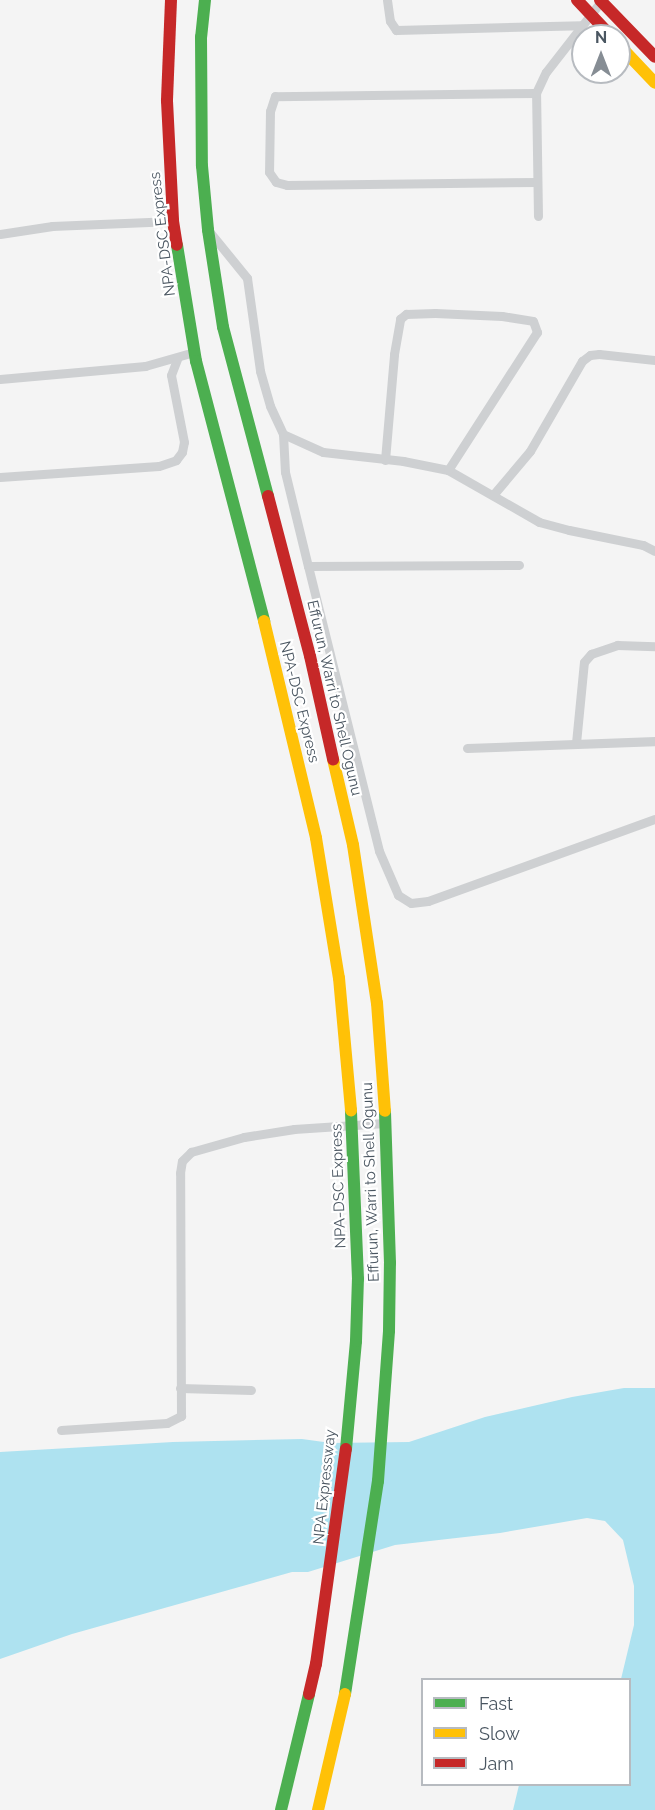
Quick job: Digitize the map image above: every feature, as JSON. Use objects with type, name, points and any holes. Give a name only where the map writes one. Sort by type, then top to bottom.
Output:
[{"type":"main road","name":"NPA-DSC Express","points":[[171,0],[167,101],[173,221],[194,352],[215,442],[279,680],[316,838],[339,978],[352,1126],[357,1289],[356,1341],[347,1418]]},
{"type":"main road","name":"Effurun, Warri to Shell Ogunu","points":[[205,0],[201,37],[202,166],[208,230],[223,327],[310,656],[353,845],[377,1003],[390,1263],[384,1410],[369,1550],[342,1712],[318,1810]]},
{"type":"main road","points":[[577,0],[600,24]]},
{"type":"main road","points":[[601,0],[655,57]]},
{"type":"main road","points":[[631,58],[655,83]]},
{"type":"main road","name":"NPA Expressway","points":[[281,1810],[316,1664],[345,1462],[347,1418]]},
{"type":"street","points":[[387,0],[390,21],[396,30],[571,25]]},
{"type":"street","points":[[582,24],[601,0]]},
{"type":"street","points":[[538,216],[536,93],[546,72],[571,38]]},
{"type":"street","points":[[536,93],[275,96],[270,111],[269,172],[276,182],[286,185],[537,182]]},
{"type":"street","points":[[0,234],[52,226],[173,221]]},
{"type":"street","points":[[208,230],[247,278],[260,371],[270,406],[283,434],[285,472],[379,851],[398,895],[411,903],[428,901],[655,819]]},
{"type":"street","points":[[384,460],[394,354],[400,319],[406,314],[435,313],[502,316],[533,321],[537,333],[448,470]]},
{"type":"street","points":[[0,379],[145,366],[194,352]]},
{"type":"street","points":[[493,495],[530,451],[582,361],[590,355],[599,354],[655,360]]},
{"type":"street","points":[[0,477],[159,466],[176,460],[182,452],[184,442],[171,375],[178,357]]},
{"type":"street","points":[[283,434],[323,452],[403,461],[448,470],[539,522],[643,545],[655,551]]},
{"type":"street","points":[[308,566],[519,565]]},
{"type":"street","points":[[576,743],[584,662],[591,654],[617,645],[655,646]]},
{"type":"street","points":[[466,748],[655,741]]},
{"type":"street","points":[[61,1430],[175,1422],[181,1416],[180,1173],[182,1161],[191,1152],[244,1137],[294,1129],[384,1123]]},
{"type":"street","points":[[180,1388],[251,1390]]},
{"type":"water","points":[[624,1388],[655,1388],[655,1810],[513,1810],[519,1786],[631,1786],[631,1678],[621,1678],[634,1625],[634,1586],[623,1540],[605,1521],[587,1518],[500,1533],[395,1545],[308,1572],[292,1572],[72,1634],[0,1659],[0,1452],[173,1442],[302,1439],[331,1443],[409,1442],[485,1417],[572,1397]]},
{"type":"traffic: fast","points":[[205,0],[201,37],[202,166],[208,230],[223,327],[268,496]]},
{"type":"traffic: fast","points":[[177,245],[196,361],[264,621]]},
{"type":"traffic: fast","points":[[346,1449],[356,1341],[358,1279],[351,1110]]},
{"type":"traffic: fast","points":[[345,1694],[378,1481],[389,1331],[390,1263],[385,1111]]},
{"type":"traffic: fast","points":[[281,1810],[309,1694]]},
{"type":"traffic: slow","points":[[631,58],[655,83]]},
{"type":"traffic: slow","points":[[264,621],[316,838],[339,978],[351,1110]]},
{"type":"traffic: slow","points":[[333,759],[353,845],[377,1003],[385,1111]]},
{"type":"traffic: slow","points":[[318,1810],[345,1694]]},
{"type":"traffic: jam","points":[[171,0],[167,101],[173,221],[177,245]]},
{"type":"traffic: jam","points":[[577,0],[600,24]]},
{"type":"traffic: jam","points":[[600,0],[655,57]]},
{"type":"traffic: jam","points":[[268,496],[310,656],[333,759]]},
{"type":"traffic: jam","points":[[309,1694],[316,1664],[346,1449]]}]
